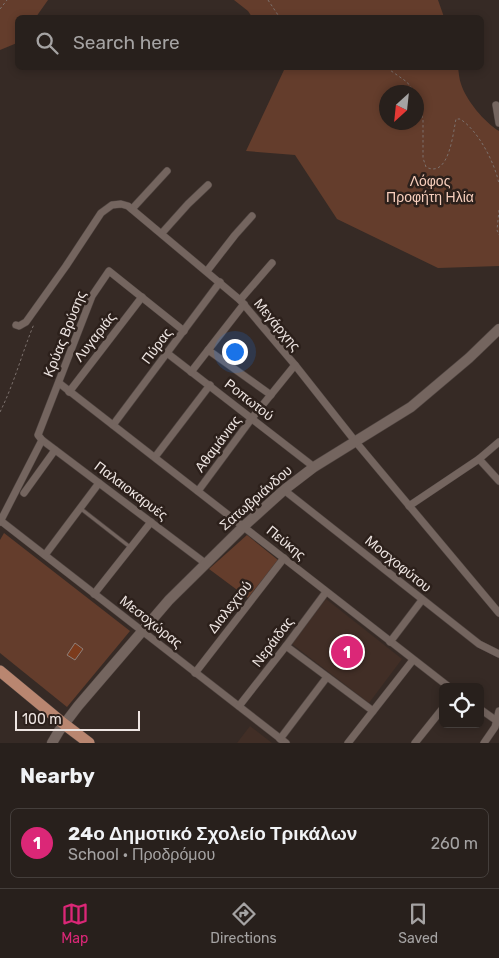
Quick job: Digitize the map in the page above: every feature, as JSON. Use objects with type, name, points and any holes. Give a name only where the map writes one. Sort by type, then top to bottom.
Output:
[{"type":"main road","points":[[0,671],[90,743]]},
{"type":"street","points":[[496,105],[499,123]]},
{"type":"street","points":[[16,325],[19,326],[26,322],[79,247],[94,222],[106,208],[121,204],[132,209],[167,171]]},
{"type":"street","points":[[162,233],[208,185]]},
{"type":"street","name":"Μεγάρχης","points":[[132,209],[242,302],[499,613]]},
{"type":"street","points":[[207,271],[252,216]]},
{"type":"street","points":[[191,372],[272,263]]},
{"type":"street","name":"Κρύας Βρύσης","points":[[42,440],[38,434],[92,296],[109,271],[184,331]]},
{"type":"street","name":"Πύρας","points":[[113,425],[220,282]]},
{"type":"street","name":"Λυγαριάς","points":[[69,392],[142,297]]},
{"type":"street","name":"Σατωβριάνδου","points":[[52,743],[64,724],[169,600],[244,526],[284,490],[314,467],[411,407],[469,358],[499,329]]},
{"type":"street","points":[[208,350],[271,395]]},
{"type":"street","name":"Ροπωτού","points":[[167,353],[314,467]]},
{"type":"street","name":"Αθαμάνιας","points":[[198,491],[252,418],[295,365]]},
{"type":"street","name":"Πεύκης","points":[[59,383],[444,683]]},
{"type":"street","points":[[155,457],[210,386]]},
{"type":"street","points":[[0,521],[42,440]]},
{"type":"street","name":"Παλαιοκαρυές","points":[[42,440],[205,563]]},
{"type":"street","points":[[409,506],[479,460],[499,442]]},
{"type":"street","points":[[24,493],[55,450]]},
{"type":"street","points":[[479,460],[499,481]]},
{"type":"street","points":[[45,555],[99,483]]},
{"type":"street","name":"Μοσχοφύτου","points":[[284,490],[479,644],[499,654]]},
{"type":"street","name":"Μεσοχώρας","points":[[0,521],[283,741]]},
{"type":"street","points":[[94,594],[151,522]]},
{"type":"street","name":"Διαλεχτού","points":[[196,673],[284,558]]},
{"type":"street","name":"Νεράιδας","points":[[239,706],[326,592]]},
{"type":"street","points":[[390,642],[422,600]]},
{"type":"street","points":[[286,646],[373,711]]},
{"type":"street","points":[[348,743],[413,660]]},
{"type":"street","points":[[283,741],[327,677]]},
{"type":"street","points":[[484,743],[497,722],[499,711]]},
{"type":"street","points":[[415,743],[439,713]]},
{"type":"street","points":[[484,713],[497,722]]},
{"type":"lane","points":[[80,508],[131,547]]},
{"type":"path","points":[[0,9],[7,0]]},
{"type":"path","points":[[268,0],[278,15]]},
{"type":"path","points":[[390,70],[409,85]]},
{"type":"path","points":[[423,130],[423,158],[426,167],[430,169],[435,168],[442,165],[447,159],[456,119],[460,119],[485,146],[499,184]]},
{"type":"path","points":[[499,210],[497,230],[499,235]]},
{"type":"path","points":[[0,412],[35,323]]},
{"type":"shaded area","points":[[326,599],[402,659],[369,703],[292,644]]},
{"type":"shaded area","points":[[250,726],[272,743],[237,743]]},
{"type":"green space","points":[[0,0],[48,0],[37,15],[15,15],[15,44],[0,50]]},
{"type":"green space","points":[[234,0],[438,0],[443,15],[251,15]]},
{"type":"green space","name":"Λόφος Προφήτη Ηλία","points":[[284,70],[458,70],[463,90],[471,104],[487,122],[499,131],[499,266],[438,268],[337,219],[295,155],[246,151]]},
{"type":"green space","points":[[4,533],[130,631],[67,707],[0,653],[0,540]]},
{"type":"green space","points":[[247,535],[278,560],[248,598],[209,569]]},
{"type":"building","points":[[75,643],[83,649],[75,660],[67,655]]},
{"type":"place","name":"24ο Δημοτικό Σχολείο Τρικάλων","points":[[347,652]]}]
